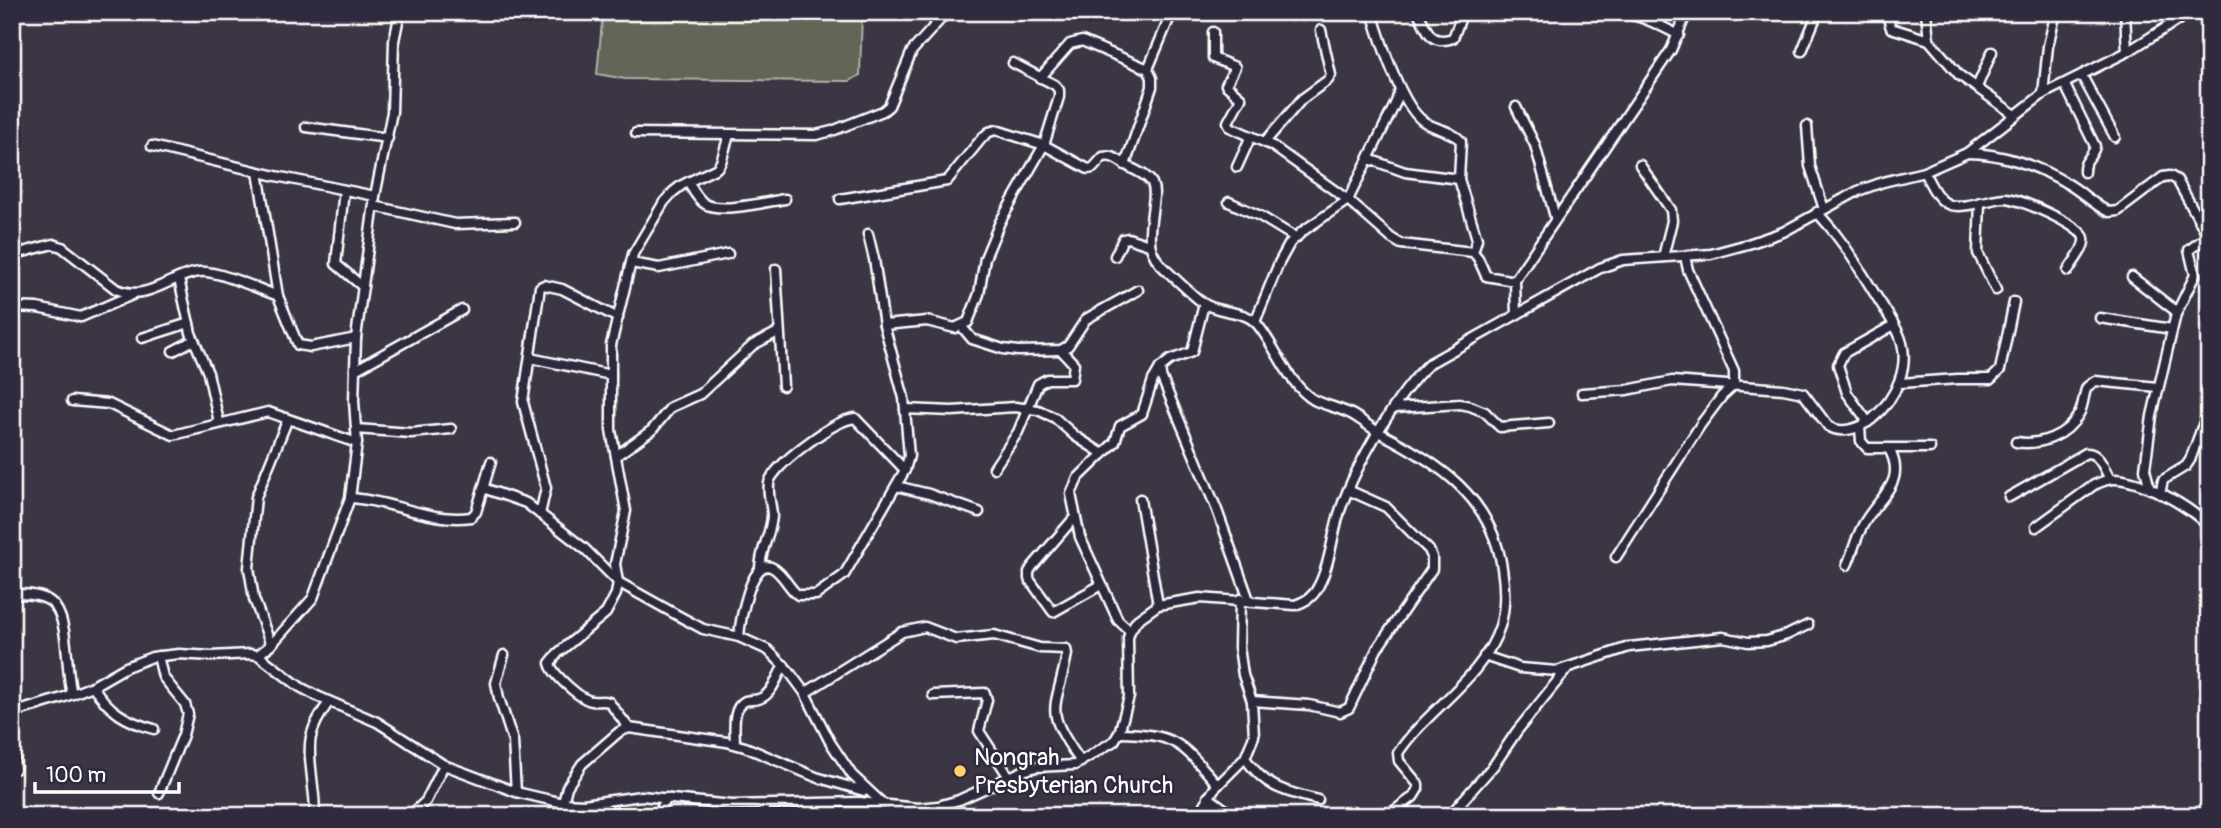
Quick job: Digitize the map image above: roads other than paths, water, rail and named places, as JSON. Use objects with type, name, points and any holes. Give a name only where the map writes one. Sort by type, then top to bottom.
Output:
[{"type":"street","points":[[258,655],[271,645],[313,598],[350,498],[357,443],[356,338],[375,196],[388,138],[395,32],[400,12]]},
{"type":"street","points":[[636,133],[825,133],[883,111],[894,99],[912,51],[947,12]]},
{"type":"street","points":[[1148,69],[1172,12]]},
{"type":"street","points":[[1372,12],[1400,89],[1421,120],[1447,131],[1461,141],[1459,179],[1476,239],[1473,252]]},
{"type":"street","points":[[1418,12],[1427,31],[1435,40],[1442,41],[1453,38],[1463,12]]},
{"type":"street","points":[[1618,12],[1653,21],[1679,35]]},
{"type":"street","points":[[1516,315],[1515,281],[1555,217],[1664,61],[1688,12]]},
{"type":"street","points":[[1802,51],[1818,12]]},
{"type":"street","points":[[1886,12],[1891,28],[1929,40],[1959,75],[2015,115]]},
{"type":"street","points":[[1926,12],[1929,40]]},
{"type":"street","points":[[2043,94],[2048,46],[2056,12]]},
{"type":"street","points":[[2125,12],[2127,52]]},
{"type":"street","points":[[14,711],[93,686],[126,667],[158,656],[258,655],[300,687],[377,722],[444,765],[516,792],[563,803],[584,804],[641,796],[763,806],[882,803],[919,812],[950,804],[1036,767],[1064,767],[1081,762],[1114,741],[1119,733],[1129,697],[1128,638],[1144,613],[1158,605],[1200,598],[1296,604],[1313,596],[1322,579],[1335,526],[1348,490],[1379,432],[1416,375],[1430,363],[1608,265],[1623,260],[1711,254],[1767,238],[1871,186],[1924,172],[1967,153],[2043,94],[2127,52],[2191,12]]},
{"type":"street","points":[[1265,142],[1302,99],[1331,75],[1321,30]]},
{"type":"street","points":[[1213,32],[1213,58],[1235,67],[1226,85],[1241,98],[1228,125],[1265,142],[1348,200],[1401,244],[1473,252],[1486,276],[1515,281]]},
{"type":"street","points":[[1040,78],[1070,44],[1076,41],[1082,41],[1148,69],[1152,87],[1125,165]]},
{"type":"street","points":[[1977,88],[1992,52]]},
{"type":"street","points":[[884,325],[927,321],[956,328],[968,322],[979,294],[985,258],[1000,222],[1044,145],[1059,97],[1059,90],[1055,85],[1013,64]]},
{"type":"street","points":[[2082,76],[2115,137]]},
{"type":"street","points":[[2065,85],[2095,146],[2084,164],[2084,172]]},
{"type":"street","points":[[1255,322],[1290,243],[1348,200],[1400,89]]},
{"type":"street","points":[[1516,107],[1535,145],[1555,217]]},
{"type":"street","points":[[1582,393],[1636,389],[1672,381],[1803,393],[1828,426],[1842,430],[1864,425],[1886,404],[1899,383],[1902,353],[1899,335],[1842,240],[1821,211],[1813,178],[1807,126]]},
{"type":"street","points":[[306,127],[388,138]]},
{"type":"street","points":[[840,199],[947,181],[982,138],[996,130],[1044,145],[1088,169],[1107,156],[1117,159],[1147,177],[1152,183],[1155,193],[1149,245],[1159,264],[1204,304],[1240,314],[1255,322],[1291,375],[1314,400],[1350,414],[1411,448],[1444,471],[1482,511],[1493,529],[1499,551],[1504,597],[1500,626],[1484,656],[1398,753],[1399,761],[1418,784],[1418,789],[1413,797],[1387,816]]},
{"type":"street","points":[[629,727],[609,702],[589,700],[580,695],[551,667],[552,659],[606,613],[616,594],[618,582],[615,565],[626,511],[611,430],[611,345],[633,254],[664,202],[673,192],[717,168],[729,135]]},
{"type":"street","points":[[1237,167],[1251,136]]},
{"type":"street","points":[[152,146],[258,172],[375,196]]},
{"type":"street","points":[[1967,153],[1991,154],[2042,171],[2070,185],[2109,212],[2118,211],[2163,177],[2170,176],[2177,180],[2208,235],[2189,250],[2195,275],[2177,312],[2158,387],[2146,453],[2145,469],[2150,489]]},
{"type":"street","points":[[1369,159],[1405,172],[1459,179]]},
{"type":"street","points":[[1640,165],[1671,210],[1672,222],[1663,257]]},
{"type":"street","points":[[258,172],[278,296],[293,337],[301,347],[311,348],[356,338]]},
{"type":"street","points":[[1924,172],[1942,200],[1951,205],[2011,198],[2068,223],[2084,237],[2084,244],[2068,271]]},
{"type":"street","points":[[688,182],[698,198],[710,206],[723,207],[785,199]]},
{"type":"street","points":[[344,190],[336,264],[363,287]]},
{"type":"street","points":[[1229,202],[1260,216],[1296,238]]},
{"type":"street","points":[[1980,202],[1978,253],[1996,290]]},
{"type":"street","points":[[374,206],[455,224],[514,222]]},
{"type":"street","points":[[760,569],[766,566],[773,568],[798,596],[816,595],[827,589],[844,575],[905,470],[909,443],[905,409],[884,325],[874,259],[867,234]]},
{"type":"street","points":[[1115,257],[1123,240],[1128,238],[1149,245]]},
{"type":"street","points":[[12,255],[53,244],[62,247],[116,289],[135,294]]},
{"type":"street","points":[[631,263],[659,268],[728,254]]},
{"type":"street","points":[[1616,557],[1701,424],[1734,385],[1734,371],[1693,281],[1685,256]]},
{"type":"street","points":[[776,269],[783,386]]},
{"type":"street","points":[[12,307],[37,308],[81,317],[189,274],[206,271],[278,296]]},
{"type":"street","points":[[2132,277],[2177,312]]},
{"type":"street","points":[[179,279],[194,340],[208,373],[219,422]]},
{"type":"street","points":[[540,514],[546,488],[523,402],[540,288],[544,285],[562,289],[618,318]]},
{"type":"street","points":[[962,327],[972,339],[1003,349],[1062,351],[1086,319],[1138,289]]},
{"type":"street","points":[[1899,383],[1991,379],[2000,370],[2014,302]]},
{"type":"street","points":[[1130,631],[1118,620],[1080,537],[1071,494],[1075,483],[1115,442],[1120,426],[1142,414],[1153,380],[1160,368],[1170,360],[1192,352],[1204,304]]},
{"type":"street","points":[[355,370],[462,310]]},
{"type":"street","points":[[2101,318],[2172,329]]},
{"type":"street","points":[[142,338],[189,323]]},
{"type":"street","points":[[1894,326],[1844,353],[1838,365],[1847,393],[1864,425],[1861,441],[1865,447],[1930,448]]},
{"type":"street","points":[[616,456],[652,430],[671,407],[700,394],[752,345],[778,332]]},
{"type":"street","points":[[173,351],[194,340]]},
{"type":"street","points":[[993,468],[1013,440],[1038,384],[1042,380],[1072,379],[1074,364],[1062,351]]},
{"type":"street","points":[[530,358],[611,375]]},
{"type":"street","points":[[1160,368],[1222,523],[1245,599],[1241,662],[1252,701],[1254,736],[1245,758],[1209,797],[1198,816]]},
{"type":"street","points":[[2016,442],[2041,442],[2065,429],[2081,411],[2087,387],[2095,381],[2158,387]]},
{"type":"street","points":[[72,401],[110,404],[173,435],[268,412],[287,421],[357,443]]},
{"type":"street","points":[[1395,408],[1460,404],[1479,408],[1500,426],[1549,423]]},
{"type":"street","points":[[905,409],[952,411],[1028,407],[1046,412],[1075,436],[1103,454]]},
{"type":"street","points":[[2160,494],[2163,480],[2186,466],[2190,460],[2209,409]]},
{"type":"street","points":[[739,637],[741,618],[751,583],[760,569],[761,554],[772,519],[769,488],[771,477],[822,433],[855,418],[905,470]]},
{"type":"street","points":[[271,645],[254,599],[249,568],[256,497],[287,421]]},
{"type":"street","points":[[356,429],[411,433],[451,429]]},
{"type":"street","points":[[1847,565],[1866,519],[1895,477],[1896,465],[1889,449]]},
{"type":"street","points":[[2009,497],[2091,452],[2110,479]]},
{"type":"street","points":[[350,498],[435,516],[471,517],[476,512],[491,462]]},
{"type":"street","points":[[2036,527],[2094,485],[2110,479],[2136,483],[2150,489],[2192,511],[2209,527]]},
{"type":"street","points":[[896,486],[929,494],[979,512]]},
{"type":"street","points":[[483,488],[517,499],[540,514],[585,549],[618,582],[703,629],[758,644],[784,666],[805,693],[840,759],[867,792],[882,803]]},
{"type":"street","points":[[1252,701],[1309,705],[1339,712],[1349,708],[1377,649],[1432,569],[1429,550],[1398,517],[1379,503],[1348,490]]},
{"type":"street","points":[[1140,499],[1158,605]]},
{"type":"street","points":[[1075,517],[1032,567],[1029,579],[1053,612],[1101,585]]},
{"type":"street","points":[[12,594],[45,599],[56,607],[65,631],[67,671],[72,694]]},
{"type":"street","points":[[1484,656],[1506,665],[1546,672],[1567,669],[1629,647],[1723,637],[1748,642],[1767,641],[1808,625]]},
{"type":"street","points":[[805,693],[902,632],[916,627],[934,629],[956,639],[994,635],[1040,648],[1066,649],[1068,654],[1054,705],[1056,721],[1081,762]]},
{"type":"street","points":[[504,655],[496,683],[513,741],[516,792]]},
{"type":"street","points":[[158,656],[163,677],[185,704],[188,714],[183,735],[159,793]]},
{"type":"street","points":[[735,744],[735,717],[740,705],[767,694],[784,666]]},
{"type":"street","points":[[1449,816],[1494,765],[1517,731],[1567,669]]},
{"type":"street","points":[[93,686],[113,712],[123,715],[130,722],[154,729]]},
{"type":"street","points":[[933,695],[985,693],[987,700],[979,731],[1009,777]]},
{"type":"street","points":[[314,816],[309,737],[317,718],[329,702]]},
{"type":"street","points":[[571,816],[563,803],[567,787],[582,764],[629,727],[735,744],[816,776],[867,792]]},
{"type":"street","points":[[12,731],[15,769]]},
{"type":"street","points":[[1119,733],[1147,733],[1173,740],[1219,785]]},
{"type":"street","points":[[1245,758],[1266,783],[1283,791],[1318,800]]},
{"type":"street","points":[[410,816],[426,801],[444,765]]},
{"type":"street","points":[[1209,797],[1234,816]]},
{"type":"street","points":[[657,816],[667,798]]},
{"type":"street","points":[[763,806],[765,816]]},
{"type":"place","name":"Nongrah Presbyterian Church","points":[[960,771]]}]
